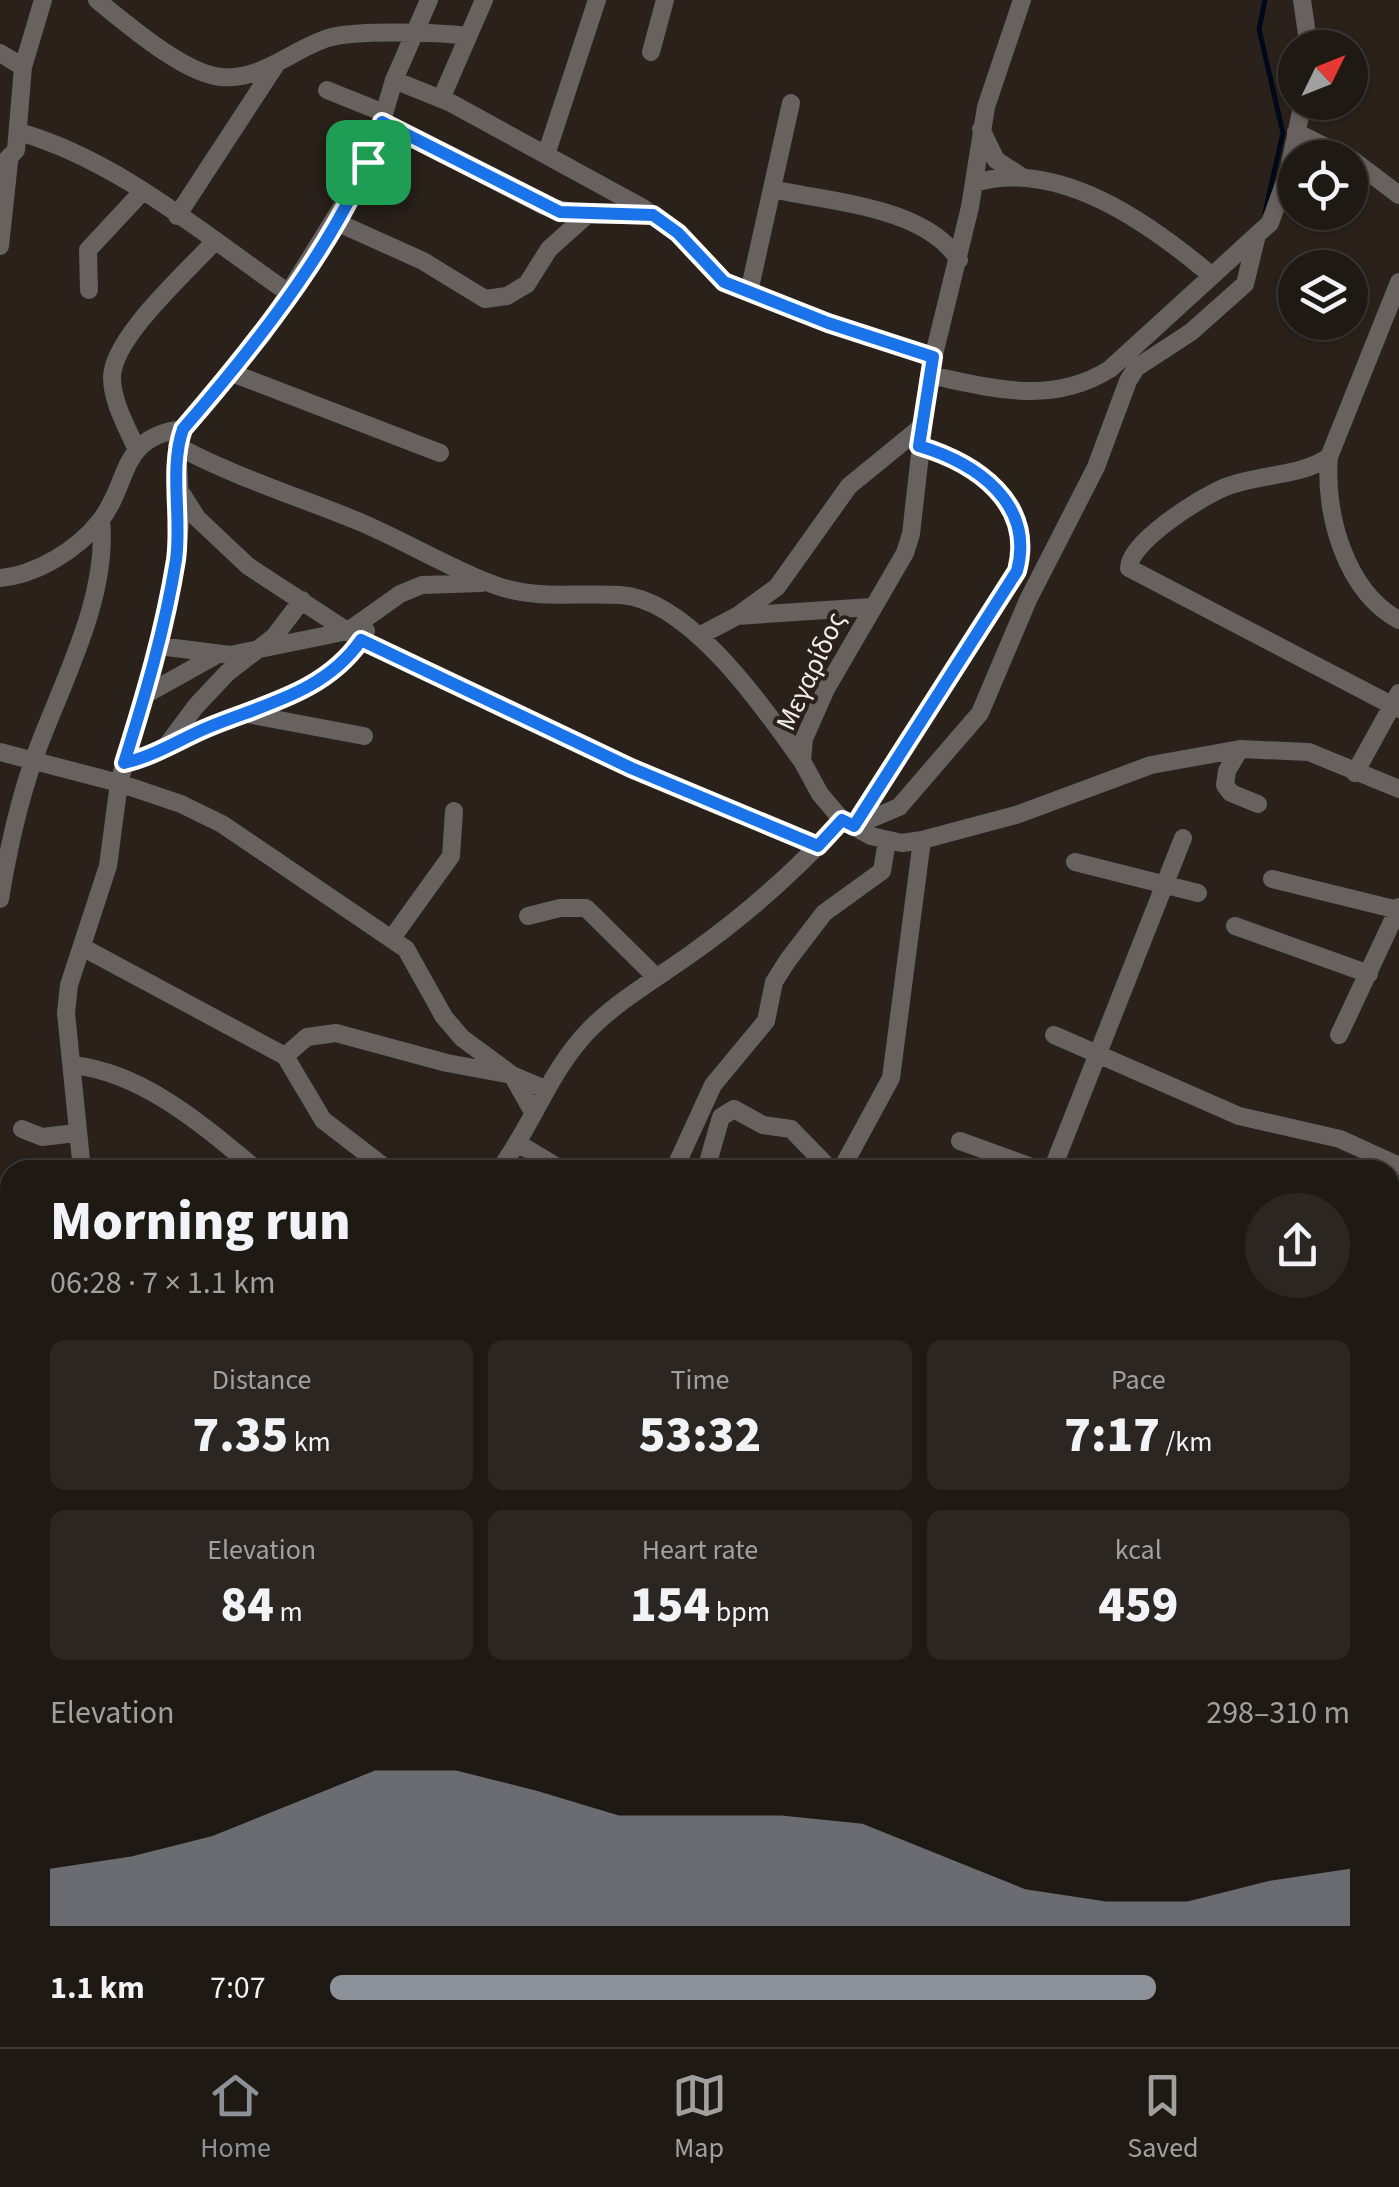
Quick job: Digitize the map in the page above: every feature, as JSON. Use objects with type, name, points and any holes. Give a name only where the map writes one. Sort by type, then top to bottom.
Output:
[{"type":"street","points":[[0,246],[5,165],[18,132],[23,67],[43,0]]},
{"type":"street","points":[[98,0],[142,37],[208,74],[225,78],[274,66],[333,36],[466,36]]},
{"type":"street","points":[[80,1160],[66,1012],[69,985],[108,866],[119,783],[158,646],[176,560],[180,438],[290,294],[368,162],[394,80],[429,0]]},
{"type":"street","points":[[440,99],[484,0]]},
{"type":"street","points":[[546,155],[597,0]]},
{"type":"street","points":[[651,52],[665,0]]},
{"type":"street","name":"Μεγαρίδος","points":[[1022,0],[981,129],[970,207],[931,366],[911,534],[905,553],[871,607],[810,722],[802,761],[820,794],[848,823],[887,841],[922,840],[1016,815],[1151,765],[1240,749],[1309,752],[1399,789]]},
{"type":"street","points":[[1302,0],[1306,30]]},
{"type":"street","points":[[0,53],[23,67]]},
{"type":"street","points":[[177,216],[274,66]]},
{"type":"street","points":[[394,80],[440,99],[653,215],[678,233],[724,282],[931,366],[1038,394],[1087,384],[1110,369],[1210,274],[1256,238],[1278,208],[1299,120]]},
{"type":"street","points":[[327,90],[544,206],[587,215],[653,215]]},
{"type":"street","points":[[749,292],[791,103]]},
{"type":"street","points":[[981,129],[996,160],[1026,178]]},
{"type":"street","points":[[18,132],[59,146],[141,194],[290,294]]},
{"type":"street","points":[[1296,132],[1312,140]]},
{"type":"street","points":[[1368,172],[1399,195]]},
{"type":"street","points":[[974,183],[1009,175],[1082,194],[1130,215],[1210,274]]},
{"type":"street","points":[[772,189],[910,222],[942,242],[958,260]]},
{"type":"street","points":[[89,290],[88,250],[141,194]]},
{"type":"street","points":[[334,220],[423,261],[485,299],[507,296],[527,284],[550,249],[587,215]]},
{"type":"street","points":[[848,823],[899,806],[980,712],[1028,600],[1096,467],[1128,381],[1136,368],[1191,332],[1246,284],[1256,238]]},
{"type":"street","points":[[137,450],[118,407],[114,364],[131,336],[214,242]]},
{"type":"street","points":[[1399,282],[1329,457],[1328,490],[1354,577],[1376,607],[1399,620]]},
{"type":"street","points":[[232,373],[440,453]]},
{"type":"street","points":[[0,578],[31,572],[65,552],[101,520],[137,450],[162,432],[493,585]]},
{"type":"street","points":[[507,1160],[519,1144],[545,1088],[586,1034],[655,976],[773,892],[818,846],[848,823],[1017,571],[1022,552],[1012,510],[998,488],[972,466],[920,437],[849,486],[777,587],[738,616],[699,636]]},
{"type":"street","points":[[1329,457],[1312,468],[1222,488],[1158,529],[1133,552],[1129,568],[1396,702],[1356,772]]},
{"type":"street","points":[[179,488],[197,518],[248,566],[355,635],[631,768],[818,846]]},
{"type":"street","points":[[0,898],[9,844],[33,761],[89,608],[101,556],[101,520]]},
{"type":"street","points":[[124,763],[162,751],[322,680],[355,635],[400,594],[422,585],[465,581],[558,598],[625,595],[648,603],[699,636],[742,682],[802,761]]},
{"type":"street","points":[[162,751],[196,706],[253,650],[274,637],[302,600]]},
{"type":"street","points":[[738,616],[871,607]]},
{"type":"street","points":[[158,646],[218,655],[355,635]]},
{"type":"street","points":[[145,695],[218,655]]},
{"type":"street","points":[[243,714],[364,736]]},
{"type":"street","points":[[1240,749],[1227,771],[1226,785],[1231,793],[1258,804]]},
{"type":"street","points":[[0,752],[119,783],[203,812],[392,938],[418,963],[444,1016],[462,1038],[512,1075],[532,1112]]},
{"type":"street","points":[[392,938],[430,891],[451,856],[454,811]]},
{"type":"street","points":[[1056,1160],[1184,838]]},
{"type":"street","points":[[846,1160],[894,1066],[922,840]]},
{"type":"street","points":[[679,1160],[713,1084],[766,1020],[774,982],[788,960],[824,913],[882,871],[887,841]]},
{"type":"street","points":[[1076,862],[1198,892]]},
{"type":"street","points":[[1272,878],[1399,908],[1339,1036]]},
{"type":"street","points":[[528,916],[560,908],[586,908],[655,976]]},
{"type":"street","points":[[1236,926],[1370,974]]},
{"type":"street","points":[[82,947],[285,1056],[308,1102],[324,1120],[375,1160]]},
{"type":"street","points":[[285,1056],[307,1036],[336,1032],[447,1063],[512,1075],[545,1088]]},
{"type":"street","points":[[1054,1035],[1239,1116],[1340,1139],[1386,1160]]},
{"type":"street","points":[[73,1066],[97,1068],[139,1085],[243,1160]]},
{"type":"street","points":[[709,1159],[721,1117],[734,1109],[763,1125],[791,1129],[820,1160]]},
{"type":"street","points":[[22,1130],[42,1137],[76,1133]]},
{"type":"street","points":[[960,1141],[1012,1160]]},
{"type":"street","points":[[519,1144],[545,1160]]},
{"type":"waterway","points":[[1265,0],[1259,29],[1283,133],[1265,212]]},
{"type":"route","points":[[382,122],[419,138],[521,196],[560,212],[653,215],[678,233],[724,282],[783,302],[828,323],[933,357],[919,446],[972,466],[998,488],[1012,510],[1022,552],[1017,571],[854,826],[842,820],[818,846],[522,719],[361,640],[338,668],[303,690],[205,728],[151,757],[124,763],[159,643],[176,560],[180,514],[176,446],[183,429],[264,334],[368,162],[382,122]]}]
